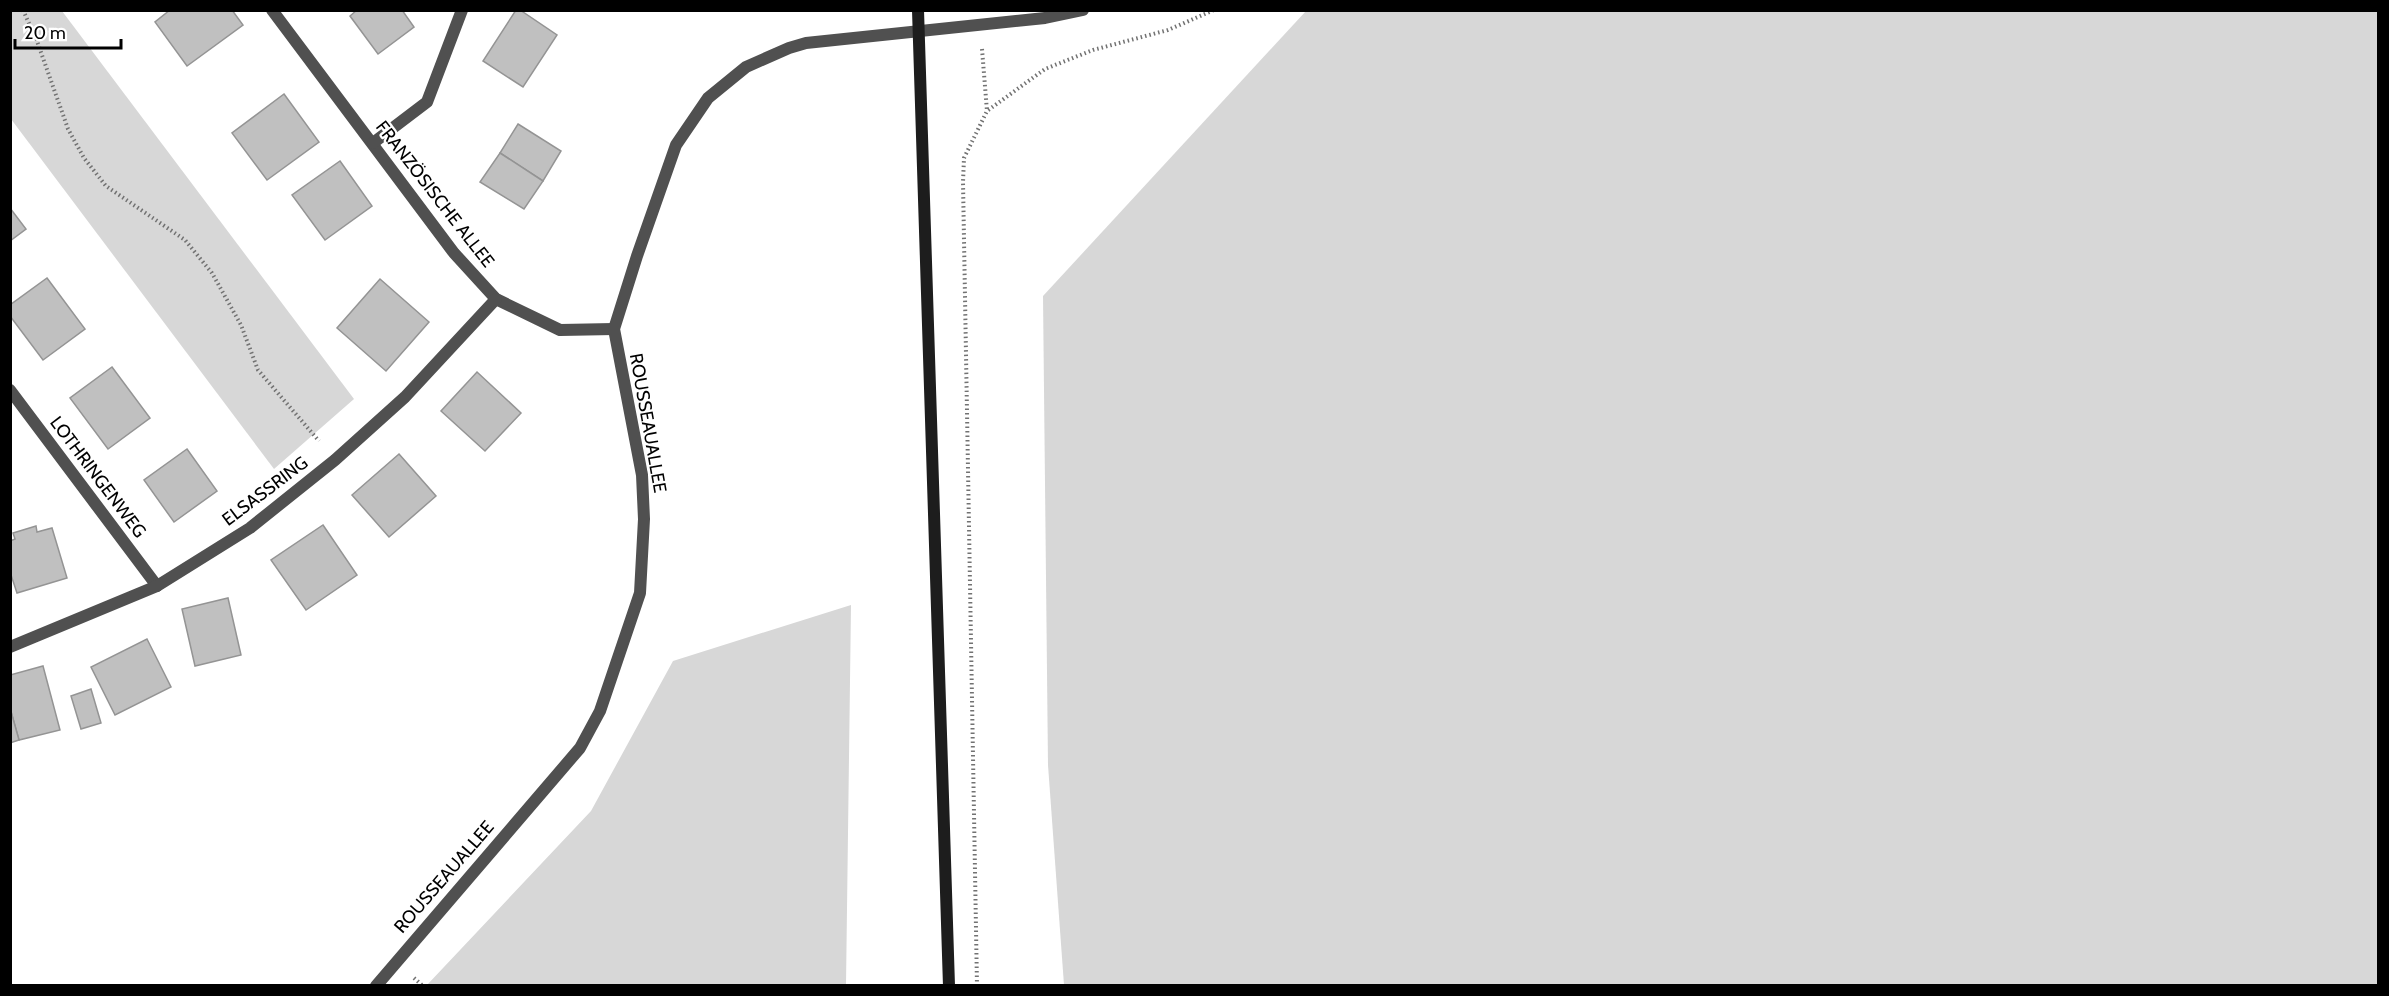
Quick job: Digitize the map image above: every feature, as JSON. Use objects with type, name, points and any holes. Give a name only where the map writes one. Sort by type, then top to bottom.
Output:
[{"type":"main road","points":[[918,10],[949,986]]},
{"type":"street","name":"FRANZÖSISCHE ALLEE","points":[[272,10],[454,253],[496,299],[560,330],[614,329]]},
{"type":"street","points":[[373,143],[427,102],[462,10]]},
{"type":"street","name":"ROUSSEAUALLEE","points":[[376,986],[580,748],[600,711],[640,593],[644,519],[642,475],[614,329],[676,146],[708,98],[746,67],[806,43],[1045,18],[1083,10]]},
{"type":"street","name":"ELSASSRING","points":[[10,647],[157,586],[250,528],[335,459],[405,397],[496,299]]},
{"type":"street","name":"LOTHRINGENWEG","points":[[10,390],[157,586]]},
{"type":"path","points":[[23,10],[37,41],[68,129],[84,158],[106,186],[185,240],[212,273],[241,325],[258,370],[335,459]]},
{"type":"path","points":[[977,986],[964,158],[987,111],[1045,69],[1092,50],[1168,30],[1214,10]]},
{"type":"path","points":[[981,25],[987,111]]},
{"type":"shaded area","points":[[11,10],[62,11],[354,399],[274,469],[11,119]]},
{"type":"shaded area","points":[[1306,11],[2378,11],[2378,985],[1064,985],[1048,765],[1043,296]]},
{"type":"shaded area","points":[[851,605],[846,985],[427,985],[591,811],[673,661]]},
{"type":"building","points":[[170,10],[232,10],[243,25],[187,66],[155,22]]},
{"type":"building","points":[[357,10],[402,10],[414,27],[378,54],[350,16]]},
{"type":"building","points":[[516,10],[520,10],[557,35],[523,87],[483,61]]},
{"type":"building","points":[[284,94],[319,142],[267,180],[232,133]]},
{"type":"building","points":[[518,124],[561,151],[543,181],[500,153]]},
{"type":"building","points":[[500,153],[543,181],[524,209],[480,182]]},
{"type":"building","points":[[340,161],[372,206],[325,240],[292,195]]},
{"type":"building","points":[[10,208],[26,229],[10,241]]},
{"type":"building","points":[[47,278],[85,329],[43,360],[10,316],[10,305]]},
{"type":"building","points":[[380,279],[429,322],[386,371],[337,328]]},
{"type":"building","points":[[112,367],[150,418],[108,449],[70,398]]},
{"type":"building","points":[[477,372],[521,413],[485,451],[441,411]]},
{"type":"building","points":[[187,449],[217,491],[174,522],[144,480]]},
{"type":"building","points":[[399,454],[436,496],[389,537],[352,495]]},
{"type":"building","points":[[323,525],[357,575],[306,610],[271,560]]},
{"type":"building","points":[[36,526],[37,532],[52,528],[67,578],[17,593],[10,572],[10,541],[15,539],[13,533]]},
{"type":"building","points":[[228,598],[241,655],[195,666],[182,609]]},
{"type":"building","points":[[147,639],[171,687],[115,715],[91,667]]},
{"type":"building","points":[[43,666],[60,730],[19,740],[10,708],[10,675]]},
{"type":"building","points":[[91,689],[101,723],[81,729],[71,696]]},
{"type":"building","points":[[10,708],[19,740],[10,743]]}]
